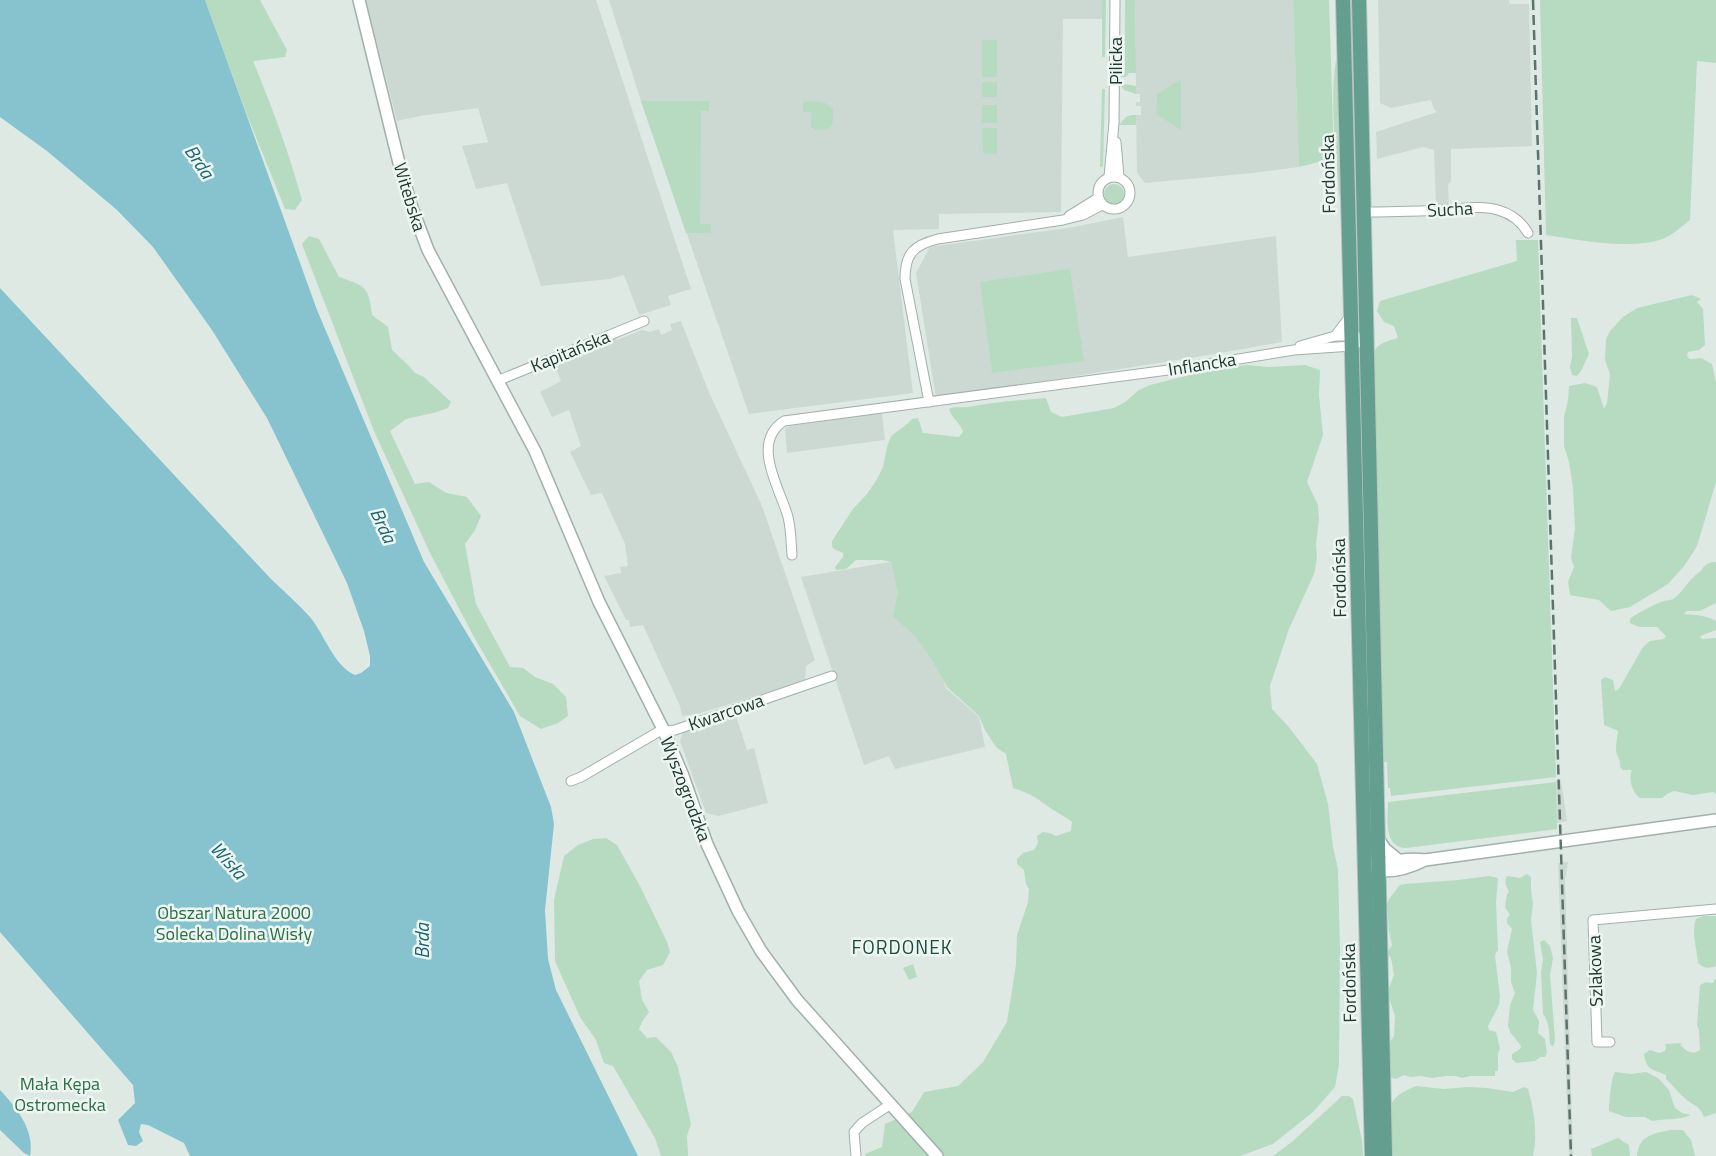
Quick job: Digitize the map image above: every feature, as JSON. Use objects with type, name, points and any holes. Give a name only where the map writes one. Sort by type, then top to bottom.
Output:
[{"type":"main road","name":"Fordońska","points":[[1343,0],[1358,613],[1375,867],[1385,1156]]},
{"type":"main road","name":"Fordońska","points":[[1359,0],[1379,840],[1375,867],[1372,1156]]},
{"type":"street","name":"Witebska","points":[[358,0],[399,163],[422,236],[434,265],[497,381]]},
{"type":"street","name":"Pilicka","points":[[1109,177],[1114,123],[1114,0]]},
{"type":"street","name":"Pilicka","points":[[1114,123],[1119,177]]},
{"type":"street","points":[[1119,177],[1130,187],[1128,201],[1120,208],[1115,209],[1100,201],[1098,188],[1104,179],[1119,177]]},
{"type":"street","points":[[929,402],[905,279],[905,266],[909,256],[921,244],[938,238],[1063,220],[1083,214],[1100,201]]},
{"type":"street","name":"Sucha","points":[[1364,212],[1409,212],[1481,208],[1497,210],[1512,215],[1523,224],[1528,233]]},
{"type":"street","points":[[1336,336],[1351,315]]},
{"type":"street","name":"Kapitańska","points":[[497,381],[644,321]]},
{"type":"street","name":"Inflancka","points":[[1294,350],[1303,344],[1336,336],[1352,341]]},
{"type":"street","points":[[1352,341],[1367,338]]},
{"type":"street","name":"Inflancka","points":[[792,555],[788,517],[768,456],[770,437],[778,425],[791,419],[1109,378],[1352,341]]},
{"type":"street","name":"Wyszogrodzka","points":[[497,381],[535,451],[598,602],[664,731],[683,776],[714,861],[749,931],[795,997],[937,1156]]},
{"type":"street","name":"Kwarcowa","points":[[571,781],[658,732],[675,730],[830,674]]},
{"type":"street","points":[[1375,867],[1411,858],[1425,860],[1716,820]]},
{"type":"street","points":[[1379,840],[1385,849],[1397,860]]},
{"type":"street","points":[[1375,867],[1409,868],[1425,860]]},
{"type":"street","name":"Szlakowa","points":[[1610,1042],[1597,1042],[1593,920],[1610,917],[1716,910]]},
{"type":"street","points":[[856,1156],[854,1132],[862,1123],[890,1104]]},
{"type":"shaded area","points":[[366,0],[596,0],[691,289],[668,296],[671,305],[639,315],[624,275],[610,279],[541,286],[507,183],[476,189],[462,146],[488,142],[478,108],[397,121]]},
{"type":"shaded area","points":[[609,0],[1102,0],[1102,19],[1063,19],[1061,212],[939,214],[939,229],[893,230],[913,393],[749,414],[641,101]]},
{"type":"shaded area","points":[[1135,0],[1293,0],[1299,167],[1145,183],[1137,173],[1136,115],[1141,115],[1141,106],[1136,106],[1136,102],[1140,102],[1140,94],[1136,94]]},
{"type":"shaded area","points":[[1378,0],[1509,0],[1510,4],[1529,4],[1532,146],[1451,149],[1451,182],[1448,184],[1449,207],[1436,207],[1434,150],[1423,147],[1377,159],[1376,132],[1437,112],[1431,100],[1391,108],[1380,103]]},
{"type":"shaded area","points":[[1123,217],[1128,257],[1276,236],[1282,342],[936,398],[916,273],[930,247],[1074,227]]},
{"type":"shaded area","points":[[681,321],[708,390],[762,506],[815,660],[806,666],[805,681],[697,714],[682,716],[680,706],[643,625],[630,627],[629,620],[626,620],[604,576],[621,573],[620,567],[628,566],[625,544],[602,493],[591,495],[570,452],[581,446],[569,410],[552,417],[540,392],[561,381],[553,362],[614,335],[617,340],[642,330],[650,332],[659,329],[661,335],[672,330],[670,324]]},
{"type":"shaded area","points":[[882,413],[885,440],[787,453],[785,429],[790,426]]},
{"type":"shaded area","points":[[896,561],[946,688],[979,717],[985,747],[895,769],[889,756],[864,765],[801,577]]},
{"type":"shaded area","points":[[736,716],[747,750],[754,748],[768,803],[719,816],[706,813],[680,741],[683,732]]},
{"type":"shaded area","points":[[1556,780],[1561,780],[1567,821],[1557,823]]},
{"type":"shaded area","points":[[1568,862],[1565,879],[1573,1156],[1569,1156],[1558,863]]},
{"type":"green space","points":[[205,0],[260,0],[287,50],[285,57],[253,61],[292,164],[302,200],[295,210],[285,209],[245,110]]},
{"type":"green space","points":[[1102,0],[1106,0],[1105,57],[1102,57]]},
{"type":"green space","points":[[1125,0],[1135,0],[1136,73],[1129,73],[1126,77],[1119,77],[1119,71],[1125,71]]},
{"type":"green space","points":[[1293,0],[1329,0],[1334,158],[1299,167]]},
{"type":"green space","points":[[1346,0],[1355,0],[1362,312],[1358,312]]},
{"type":"green space","points":[[1540,0],[1716,0],[1716,63],[1697,61],[1690,220],[1665,238],[1638,244],[1622,244],[1590,242],[1546,235]]},
{"type":"green space","points":[[982,40],[997,40],[997,77],[982,77]]},
{"type":"green space","points":[[1336,60],[1340,75],[1342,194],[1339,196],[1333,111]]},
{"type":"green space","points":[[1181,79],[1181,130],[1156,114],[1157,94]]},
{"type":"green space","points":[[982,82],[997,82],[997,97],[982,97]]},
{"type":"green space","points":[[1119,83],[1136,86],[1136,94],[1124,90]]},
{"type":"green space","points":[[1102,89],[1105,89],[1103,166],[1100,167]]},
{"type":"green space","points":[[641,101],[709,101],[709,111],[701,111],[700,224],[711,224],[711,233],[686,233]]},
{"type":"green space","points":[[803,102],[822,102],[833,108],[833,123],[831,126],[821,130],[811,128],[812,112],[803,112]]},
{"type":"green space","points":[[982,105],[997,105],[997,123],[982,123]]},
{"type":"green space","points":[[1136,115],[1136,125],[1119,125],[1126,117]]},
{"type":"green space","points":[[982,128],[997,128],[997,154],[986,154],[983,152]]},
{"type":"green space","points":[[1114,184],[1121,187],[1124,194],[1121,201],[1114,204],[1107,201],[1104,194],[1107,187]]},
{"type":"green space","points":[[309,236],[319,239],[339,277],[364,288],[369,298],[372,315],[388,327],[392,350],[415,373],[424,377],[451,402],[448,408],[406,419],[390,431],[415,484],[429,482],[446,493],[467,497],[481,516],[475,530],[465,544],[476,604],[510,667],[523,668],[535,677],[553,684],[566,697],[568,716],[558,723],[541,729],[520,716],[474,637],[430,553],[374,431],[302,244]]},
{"type":"green space","points":[[1516,240],[1538,240],[1556,777],[1391,796],[1390,788],[1388,788],[1387,762],[1384,762],[1381,747],[1372,356],[1379,346],[1398,338],[1394,326],[1384,322],[1377,311],[1380,301],[1517,261]]},
{"type":"green space","points":[[1070,269],[1084,361],[992,373],[980,282]]},
{"type":"green space","points":[[1692,295],[1701,299],[1697,302],[1703,309],[1705,345],[1699,350],[1688,352],[1687,356],[1690,359],[1701,358],[1712,364],[1716,383],[1716,482],[1697,546],[1685,565],[1668,584],[1630,607],[1611,611],[1599,600],[1570,595],[1568,582],[1574,567],[1571,558],[1575,528],[1573,488],[1569,462],[1564,446],[1564,416],[1569,386],[1585,383],[1597,387],[1604,409],[1607,403],[1610,374],[1605,360],[1606,339],[1610,331],[1623,317],[1637,308]]},
{"type":"green space","points":[[1571,318],[1577,318],[1589,354],[1577,376],[1572,375],[1570,367],[1572,357]]},
{"type":"green space","points":[[1247,365],[1268,367],[1305,365],[1320,370],[1319,395],[1323,435],[1307,482],[1318,505],[1317,558],[1314,574],[1289,629],[1270,686],[1272,709],[1288,726],[1317,764],[1328,804],[1333,847],[1338,869],[1340,952],[1339,1064],[1335,1087],[1313,1112],[1273,1144],[1240,1156],[866,1156],[865,1154],[882,1147],[885,1124],[912,1112],[924,1092],[958,1086],[983,1062],[1007,1022],[1016,964],[1017,935],[1028,902],[1029,889],[1026,884],[1024,870],[1017,864],[1017,859],[1023,853],[1034,850],[1038,843],[1037,836],[1043,832],[1056,836],[1071,831],[1072,822],[1031,795],[1013,788],[1006,754],[996,747],[979,716],[947,687],[932,660],[915,636],[893,616],[898,593],[891,562],[856,560],[846,569],[836,570],[835,567],[843,557],[843,553],[834,549],[832,541],[853,509],[867,494],[877,479],[883,467],[891,436],[912,419],[918,418],[923,433],[959,437],[963,432],[950,412],[949,409],[951,408],[1046,398],[1051,412],[1062,417],[1114,408],[1125,402],[1139,390],[1150,385],[1206,371]]},
{"type":"green space","points":[[1716,562],[1716,603],[1700,611],[1687,611],[1684,614],[1704,616],[1716,621],[1716,630],[1700,636],[1702,639],[1716,638],[1716,794],[1713,792],[1693,795],[1674,791],[1662,798],[1640,798],[1635,793],[1632,785],[1630,777],[1632,770],[1623,770],[1620,767],[1616,750],[1618,731],[1604,725],[1601,680],[1605,677],[1613,680],[1615,691],[1619,689],[1643,647],[1650,641],[1664,639],[1666,636],[1657,627],[1639,627],[1630,623],[1630,619],[1662,601],[1673,599],[1705,566]]},
{"type":"green space","points":[[1556,782],[1557,829],[1406,848],[1393,843],[1388,831],[1388,802]]},
{"type":"green space","points":[[606,838],[617,845],[640,886],[670,952],[663,965],[647,970],[639,981],[642,1000],[649,1012],[639,1029],[647,1038],[656,1037],[671,1052],[678,1067],[691,1124],[687,1136],[688,1156],[661,1156],[655,1138],[613,1066],[604,1063],[596,1040],[580,1017],[555,961],[554,900],[564,856],[578,845],[593,839]]},
{"type":"green space","points":[[1527,874],[1531,877],[1533,904],[1531,920],[1537,973],[1533,1010],[1539,1021],[1538,1033],[1545,1039],[1547,1053],[1545,1057],[1540,1057],[1535,1061],[1516,1063],[1512,1059],[1512,1054],[1520,1049],[1521,1046],[1510,1032],[1508,1026],[1510,1005],[1515,993],[1511,982],[1511,968],[1507,951],[1512,929],[1507,923],[1507,918],[1510,915],[1505,907],[1509,892],[1506,880],[1507,876],[1520,878]]},
{"type":"green space","points":[[1489,876],[1498,878],[1496,902],[1498,951],[1495,956],[1500,996],[1499,1005],[1488,1026],[1489,1030],[1496,1032],[1500,1049],[1498,1053],[1498,1071],[1495,1071],[1495,1076],[1470,1076],[1462,1078],[1456,1076],[1410,1077],[1404,1075],[1396,1079],[1390,1077],[1387,1072],[1388,1045],[1394,1036],[1395,1016],[1388,995],[1394,975],[1391,958],[1387,953],[1392,945],[1387,904],[1389,899],[1400,885]]},
{"type":"green space","points":[[1703,916],[1716,916],[1716,966],[1711,968],[1706,968],[1698,963],[1694,935],[1695,924],[1696,919]]},
{"type":"green space","points":[[1544,940],[1550,946],[1553,958],[1550,976],[1555,1038],[1554,1045],[1552,1046],[1550,1044],[1548,1025],[1543,1014],[1541,972],[1543,960],[1540,942]]},
{"type":"green space","points":[[913,964],[917,977],[909,980],[903,968]]},
{"type":"green space","points":[[1716,978],[1716,1113],[1704,1117],[1699,1108],[1684,1098],[1666,1079],[1666,1075],[1648,1066],[1644,1054],[1650,1050],[1659,1053],[1665,1051],[1665,1044],[1682,1043],[1680,1045],[1687,1051],[1694,1053],[1700,1050],[1697,1025],[1700,985],[1706,982],[1713,983]]},
{"type":"green space","points":[[1615,1072],[1630,1074],[1646,1072],[1658,1078],[1669,1090],[1675,1108],[1682,1113],[1691,1115],[1652,1121],[1645,1117],[1626,1117],[1609,1111],[1611,1085]]},
{"type":"green space","points":[[1416,1086],[1444,1089],[1487,1088],[1513,1092],[1524,1087],[1528,1089],[1535,1122],[1533,1156],[1392,1156],[1391,1106],[1393,1101],[1403,1092]]},
{"type":"green space","points":[[1342,1096],[1349,1096],[1353,1099],[1362,1141],[1363,1156],[1273,1156],[1293,1141]]},
{"type":"green space","points":[[1670,1130],[1683,1130],[1691,1140],[1695,1156],[1637,1156],[1638,1149],[1644,1140],[1653,1134]]},
{"type":"green space","points":[[1618,1138],[1629,1145],[1630,1156],[1592,1156],[1591,1149]]},
{"type":"water","name":"Obszar Natura 2000 Solecka Dolina Wisły","points":[[0,0],[205,0],[317,310],[424,562],[514,712],[551,807],[554,824],[545,910],[548,959],[556,990],[638,1156],[190,1156],[184,1143],[148,1125],[141,1124],[139,1132],[143,1141],[136,1146],[128,1145],[118,1120],[135,1103],[133,1085],[0,932],[0,288],[271,579],[310,617],[335,657],[347,670],[355,675],[361,673],[370,666],[370,656],[364,631],[347,583],[267,418],[212,330],[153,247],[117,210],[47,151],[0,117]]},
{"type":"water","points":[[0,1090],[18,1111],[27,1128],[31,1146],[30,1156],[24,1153],[0,1130]]},
{"type":"railway","points":[[1533,0],[1571,1156]]},
{"type":"district","name":"FORDONEK","points":[[902,946]]},
{"type":"water label","name":"Brda","points":[[200,161]]},
{"type":"water label","name":"Brda","points":[[384,525]]},
{"type":"water label","name":"Wisła","points":[[229,860]]},
{"type":"water label","name":"Brda","points":[[421,941]]},
{"type":"park label","name":"Mała Kępa Ostromecka","points":[[60,1093]]}]
